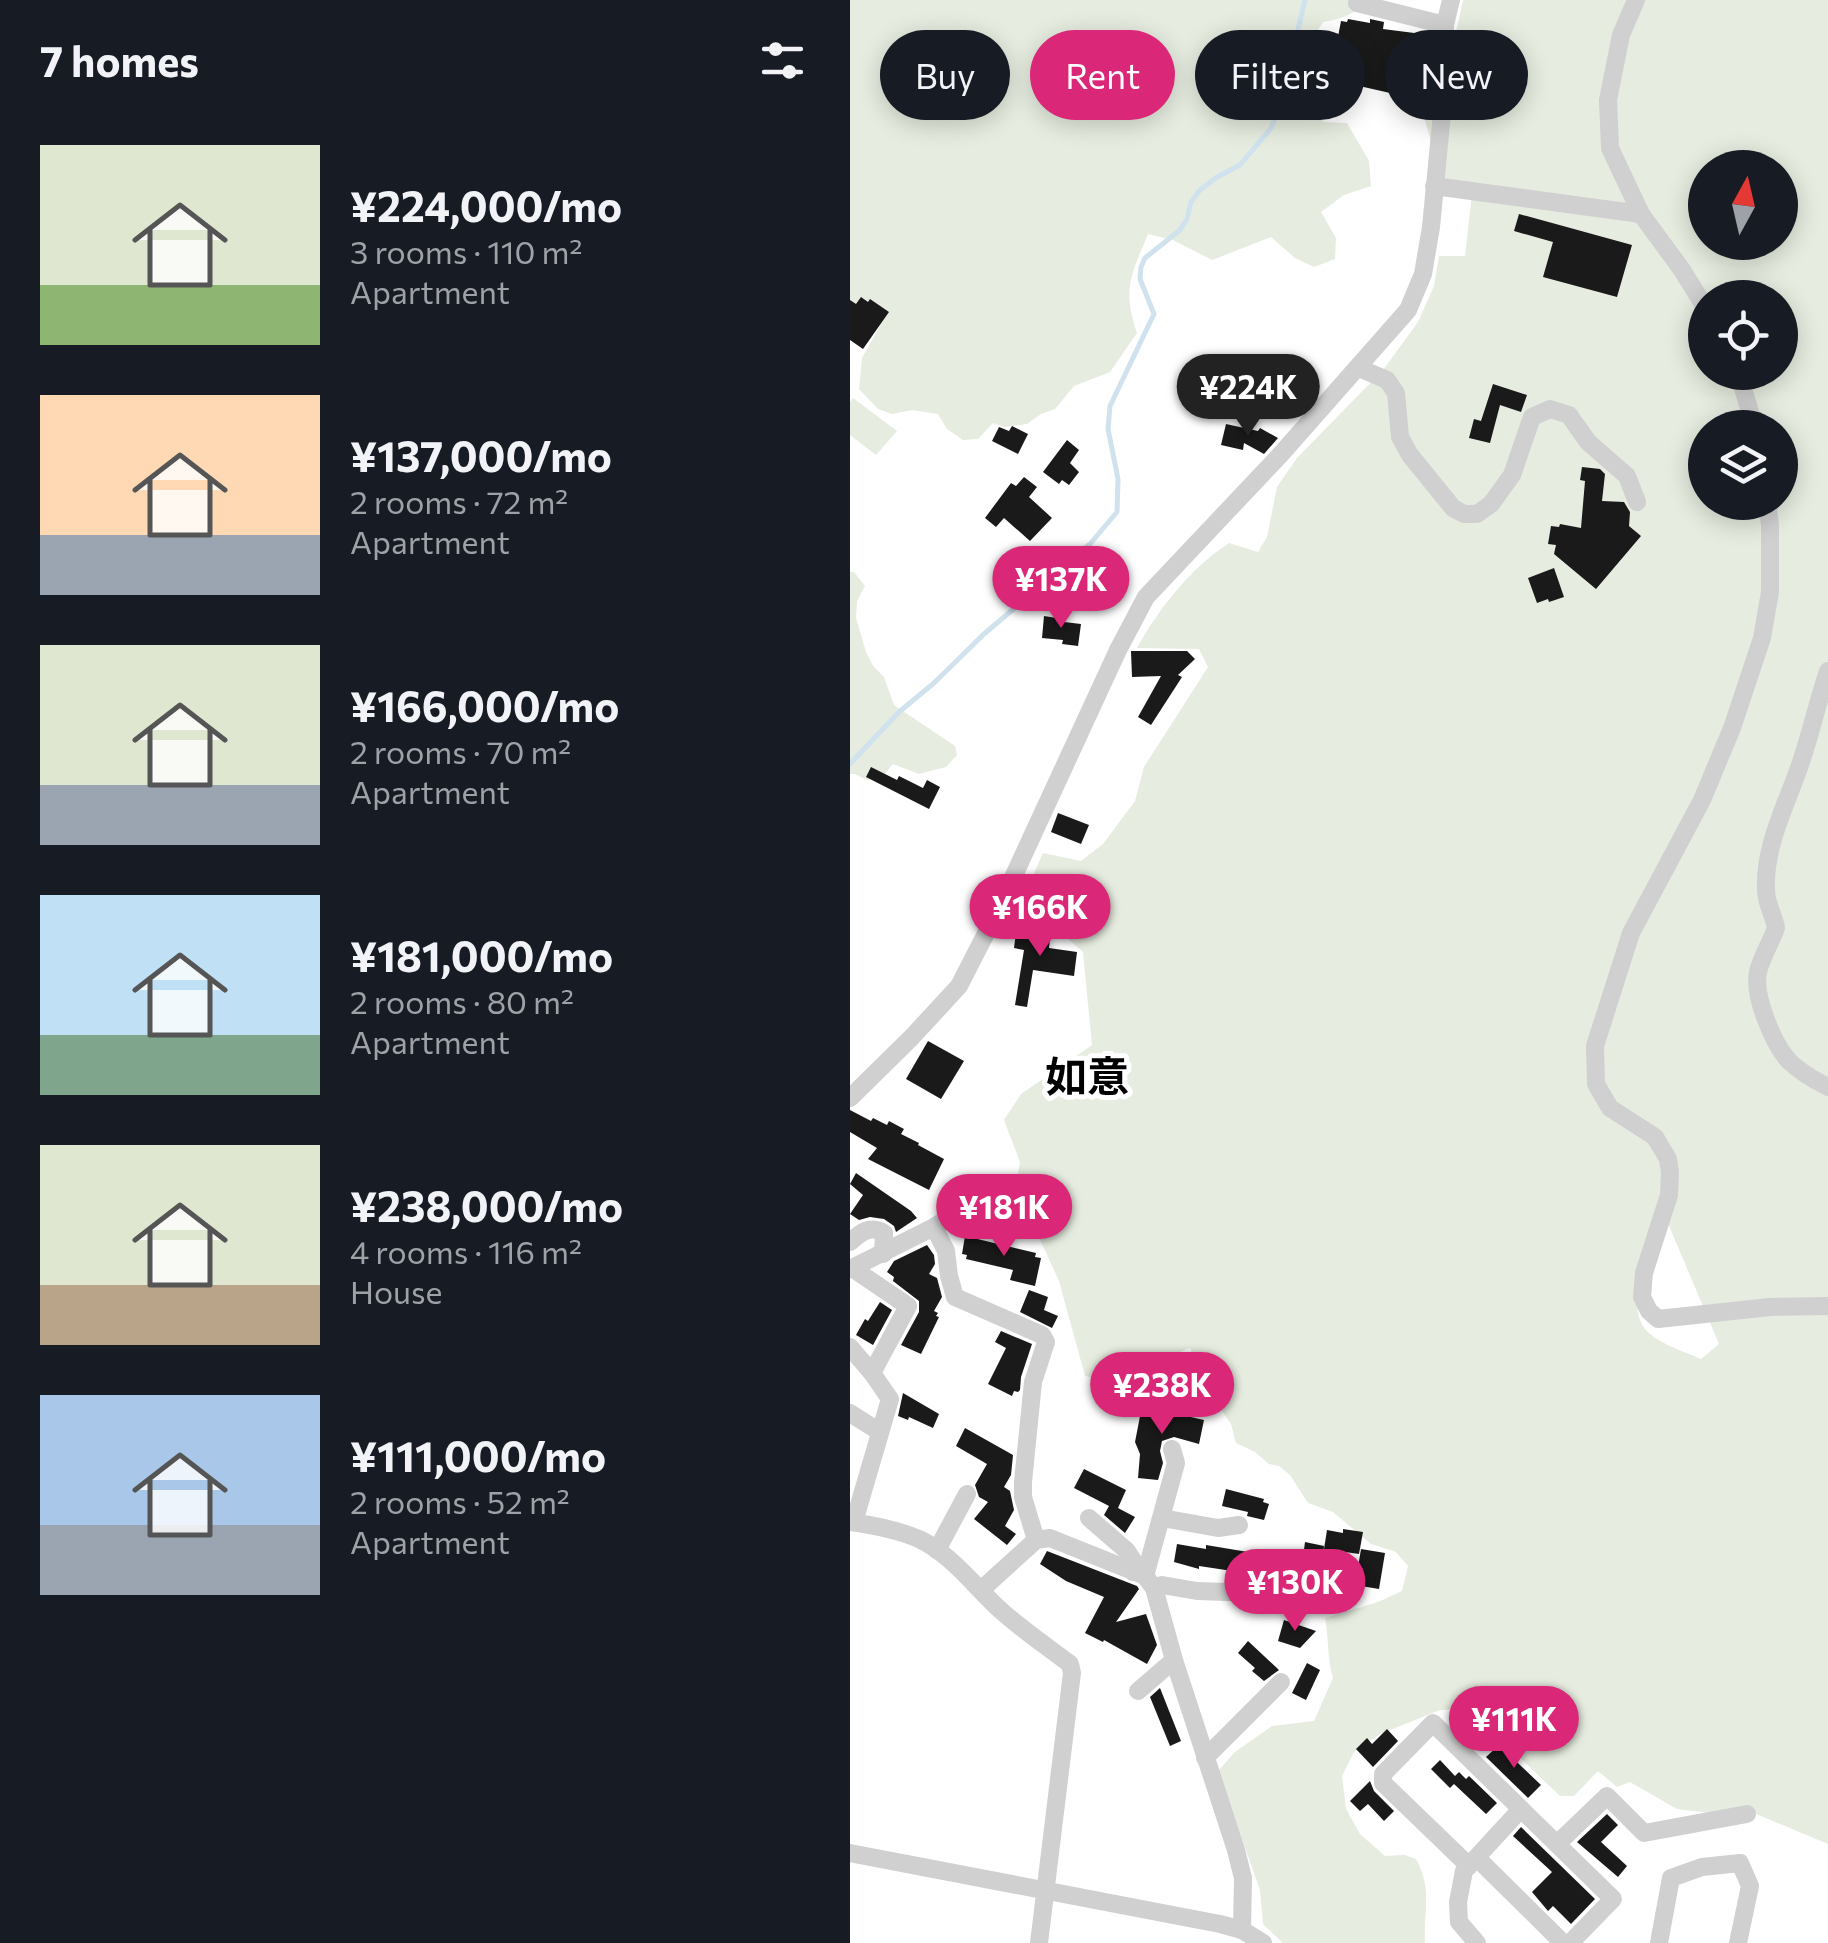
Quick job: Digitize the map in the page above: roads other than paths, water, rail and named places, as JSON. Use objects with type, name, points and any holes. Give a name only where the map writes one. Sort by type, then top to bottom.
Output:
[{"type":"street","points":[[850,1098],[958,986],[1146,597],[1281,454],[1408,310],[1423,274],[1431,227],[1446,25],[1452,0]]},
{"type":"street","points":[[1636,0],[1621,35],[1608,100],[1610,148],[1641,214],[1688,280]]},
{"type":"street","points":[[1357,3],[1446,25]]},
{"type":"street","points":[[1434,186],[1641,214]]},
{"type":"street","points":[[1358,368],[1387,380],[1396,394],[1400,437],[1410,455],[1453,508],[1464,514],[1477,514],[1491,504],[1512,475],[1532,417],[1550,409],[1570,416],[1588,442],[1627,476],[1637,502]]},
{"type":"street","points":[[1769,520],[1770,592],[1762,638],[1732,728],[1702,800],[1631,932],[1595,1046],[1596,1084],[1610,1108],[1654,1137],[1668,1159],[1668,1196],[1644,1273],[1642,1297],[1649,1311],[1658,1319],[1770,1307],[1828,1306]]},
{"type":"street","points":[[1828,671],[1770,852],[1766,898],[1776,928],[1758,972],[1758,992],[1770,1030],[1786,1058],[1828,1087]]},
{"type":"street","points":[[851,1269],[934,1227],[971,1203],[974,1197],[970,1187]]},
{"type":"street","points":[[934,1227],[946,1250],[955,1297],[1042,1335],[1046,1342],[1033,1382],[1023,1482],[1023,1498],[1036,1540]]},
{"type":"street","points":[[850,1242],[868,1228],[876,1228],[884,1233],[883,1254]]},
{"type":"street","points":[[851,1269],[908,1306],[872,1373]]},
{"type":"street","points":[[850,1346],[890,1398],[852,1522],[919,1539],[937,1550],[996,1607],[1070,1664],[1039,1943]]},
{"type":"street","points":[[850,1413],[880,1432]]},
{"type":"street","points":[[1144,1579],[1176,1462],[1172,1449]]},
{"type":"street","points":[[937,1550],[967,1494]]},
{"type":"street","points":[[1089,1518],[1127,1551],[1144,1579],[1236,1850],[1243,1878],[1242,1930]]},
{"type":"street","points":[[1162,1518],[1218,1528],[1239,1525]]},
{"type":"street","points":[[982,1590],[1036,1540],[1050,1538],[1162,1586],[1257,1593],[1344,1582]]},
{"type":"street","points":[[1138,1692],[1174,1660]]},
{"type":"street","points":[[1205,1758],[1281,1682]]},
{"type":"street","points":[[1433,1723],[1521,1809],[1613,1899],[1567,1943],[1383,1783],[1383,1774],[1433,1723]]},
{"type":"street","points":[[1557,1844],[1607,1796],[1644,1833],[1747,1814]]},
{"type":"street","points":[[1477,1943],[1459,1922],[1464,1871],[1521,1809]]},
{"type":"street","points":[[850,1853],[1220,1924],[1242,1930],[1264,1943]]},
{"type":"street","points":[[1659,1943],[1672,1878],[1702,1868],[1740,1863],[1750,1886],[1738,1943]]},
{"type":"waterway","points":[[850,764],[899,712],[984,634],[1090,544],[1117,512],[1118,479],[1108,429],[1110,406],[1154,314],[1140,279],[1141,267],[1145,258],[1180,230],[1200,190],[1240,165],[1271,128],[1280,106],[1305,0]]},
{"type":"district","name":"如意","points":[[1087,1077]]}]
